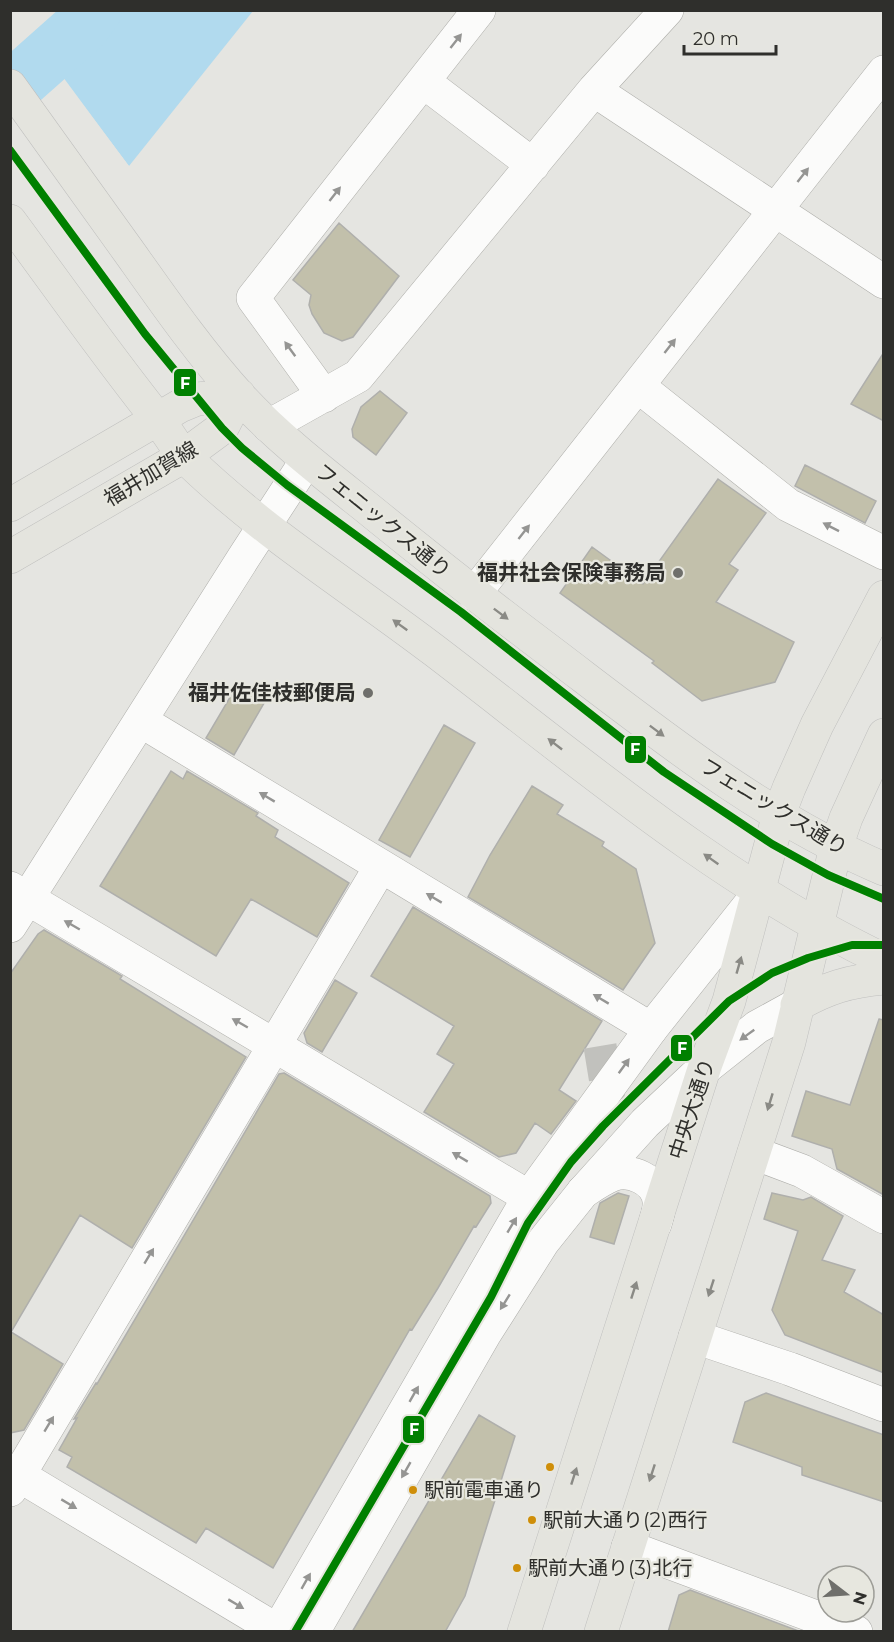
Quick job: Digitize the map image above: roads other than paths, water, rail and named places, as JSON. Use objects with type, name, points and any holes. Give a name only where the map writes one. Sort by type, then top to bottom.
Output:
[{"type":"main road","name":"フェニックス通り","points":[[10,86],[179,322],[239,395],[269,426],[307,460],[474,594],[680,749],[779,814],[836,847],[884,869]]},
{"type":"main road","points":[[10,220],[125,380],[158,419],[184,456],[264,527],[432,649],[636,807],[759,893],[816,926],[884,960]]},
{"type":"main road","name":"福井加賀線","points":[[10,505],[158,419],[197,399],[239,395]]},
{"type":"main road","name":"福井加賀線","points":[[10,557],[184,456],[222,429],[239,395]]},
{"type":"main road","name":"中央大通り","points":[[524,1632],[705,1066],[729,1001],[779,814],[817,725],[884,597]]},
{"type":"main road","points":[[601,1632],[789,1042],[836,847],[846,818],[884,735]]},
{"type":"main road","points":[[797,1005],[843,983],[884,978]]},
{"type":"street","points":[[324,396],[253,297],[479,10]]},
{"type":"street","points":[[269,426],[358,376],[594,90],[667,10]]},
{"type":"street","points":[[474,594],[884,72]]},
{"type":"street","points":[[424,82],[533,165]]},
{"type":"street","points":[[594,90],[884,282]]},
{"type":"street","points":[[638,386],[788,505],[884,553]]},
{"type":"street","points":[[10,926],[19,893],[141,721],[307,460]]},
{"type":"street","points":[[141,721],[651,1029]]},
{"type":"street","points":[[381,866],[276,1045],[13,1478],[278,1631],[529,1197],[651,1029],[759,893]]},
{"type":"street","points":[[19,893],[529,1197]]},
{"type":"street","points":[[313,1632],[484,1335],[543,1242],[583,1192],[645,1124],[705,1066],[757,1027],[797,1005]]},
{"type":"street","points":[[754,1154],[802,1171],[884,1217]]},
{"type":"street","points":[[583,1192],[614,1174],[640,1176],[657,1192],[659,1211],[655,1224]]},
{"type":"street","points":[[696,1337],[790,1369],[884,1405]]},
{"type":"street","points":[[628,1547],[856,1632]]},
{"type":"water","points":[[83,11],[253,11],[129,166],[47,57]]},
{"type":"waterway","points":[[10,90],[81,27],[94,10]]},
{"type":"tunnel","points":[[600,1046],[609,1101]]},
{"type":"place","name":"福井社会保険事務局","points":[[678,573]]},
{"type":"place","name":"福井佐佳枝郵便局","points":[[368,693]]},
{"type":"place","name":"駅前電車通り","points":[[413,1490]]},
{"type":"place","name":"駅前大通り(2)西行","points":[[532,1520]]},
{"type":"place","name":"駅前大通り(3)北行","points":[[517,1568]]}]
